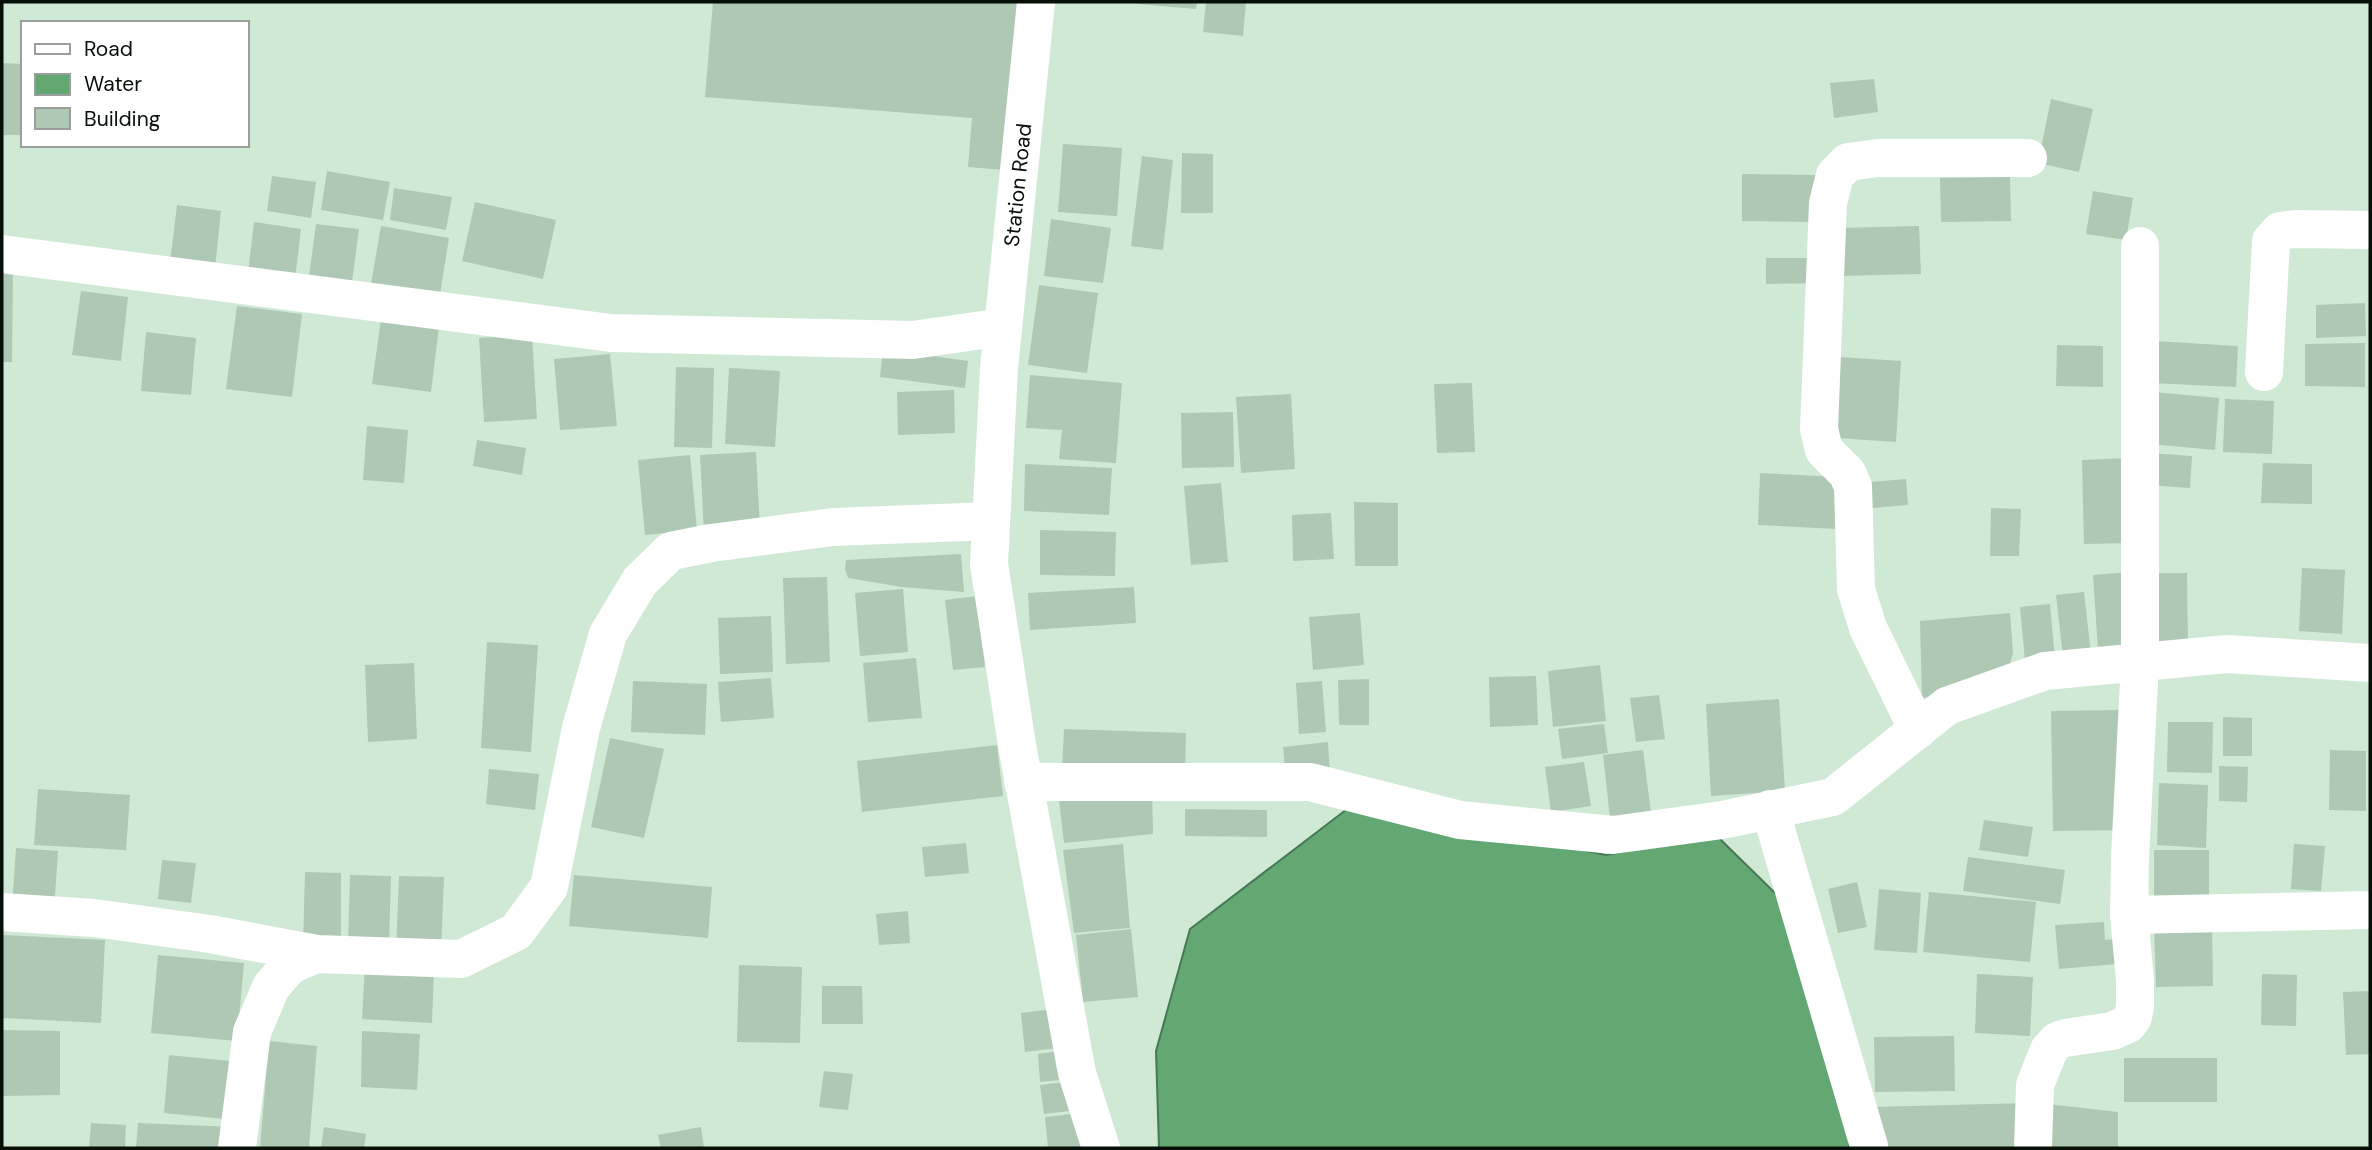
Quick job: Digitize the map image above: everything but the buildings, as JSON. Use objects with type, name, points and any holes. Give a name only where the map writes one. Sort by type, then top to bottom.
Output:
[{"type":"street","name":"Station Road","points":[[1036,2],[999,368],[989,564],[1023,782],[1077,1073],[1101,1148]]},
{"type":"street","points":[[1918,730],[1868,628],[1856,589],[1853,486],[1847,473],[1824,450],[1819,429],[1828,203],[1835,175],[1848,162],[1878,158],[2028,158]]},
{"type":"street","points":[[2264,372],[2271,241],[2280,231],[2295,229],[2370,230]]},
{"type":"street","points":[[2033,1148],[2035,1085],[2049,1050],[2057,1041],[2112,1031],[2128,1024],[2133,1017],[2135,980],[2129,915],[2140,662],[2140,246]]},
{"type":"street","points":[[2,254],[611,333],[913,340],[1003,327]]},
{"type":"street","points":[[2,912],[94,918],[211,934],[317,954],[461,960],[516,932],[549,887],[581,728],[608,634],[640,581],[671,551],[711,542],[833,527],[991,521]]},
{"type":"street","points":[[1023,782],[1310,782],[1460,820],[1613,835],[1722,820],[1833,797],[1947,706],[2045,671],[2227,654],[2370,663]]},
{"type":"street","points":[[1770,809],[1869,1146]]},
{"type":"street","points":[[2129,915],[2370,910]]},
{"type":"street","points":[[237,1148],[252,1032],[271,987],[289,965],[317,954]]},
{"type":"water","points":[[1355,803],[1606,855],[1715,834],[1781,899],[1851,1128],[1849,1148],[1159,1148],[1156,1051],[1190,929]]}]
